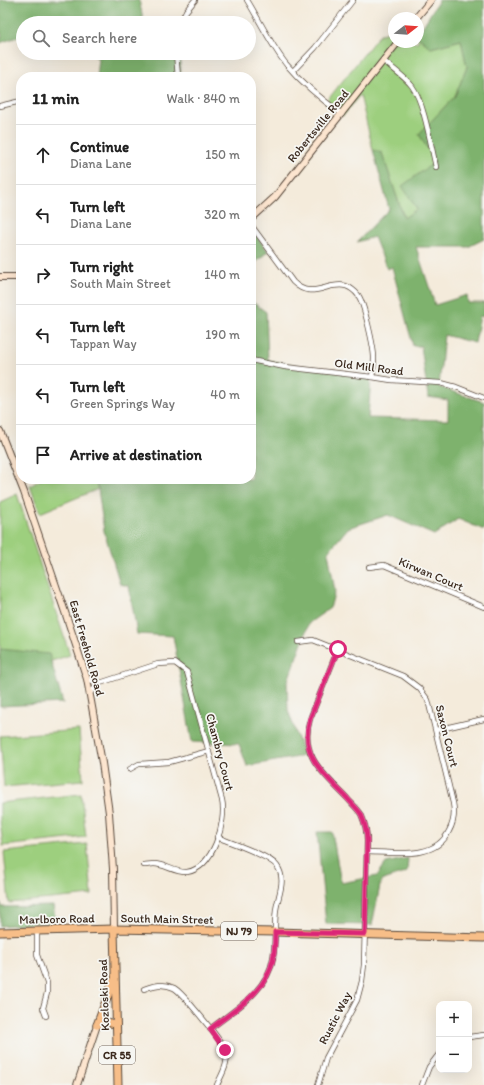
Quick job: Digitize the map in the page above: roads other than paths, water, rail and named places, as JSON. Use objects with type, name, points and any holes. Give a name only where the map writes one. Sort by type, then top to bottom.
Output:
[{"type":"main road","points":[[421,12],[431,0]]},
{"type":"main road","name":"Robertsville Road","points":[[256,214],[275,196],[394,48]]},
{"type":"main road","points":[[0,277],[16,277]]},
{"type":"main road","name":"East Freehold Road","points":[[0,431],[16,472]]},
{"type":"main road","name":"East Freehold Road","points":[[21,484],[86,678],[90,694],[102,762],[109,814],[113,869],[114,929]]},
{"type":"main road","name":"Marlboro Road","points":[[0,932],[114,929]]},
{"type":"main road","name":"South Main Street","points":[[114,929],[484,938]]},
{"type":"main road","name":"Kozloski Road","points":[[114,929],[118,1085]]},
{"type":"main road","points":[[76,1085],[110,990],[114,968]]},
{"type":"main road","points":[[97,1025],[106,1022],[116,1024]]},
{"type":"street","points":[[184,16],[195,0]]},
{"type":"street","points":[[248,0],[280,54],[293,71],[313,91],[342,114]]},
{"type":"street","points":[[293,71],[312,52],[353,0]]},
{"type":"street","points":[[177,60],[178,72]]},
{"type":"street","points":[[384,61],[411,85],[416,93],[421,104],[436,167]]},
{"type":"street","points":[[0,106],[16,102]]},
{"type":"street","points":[[256,232],[293,282],[301,288],[314,291],[341,285],[350,288],[358,294],[362,302],[373,350],[374,363],[372,377]]},
{"type":"street","name":"Old Mill Road","points":[[256,361],[285,367],[372,377],[401,382],[446,384],[484,398]]},
{"type":"street","name":"Kirwan Court","points":[[369,567],[384,565],[484,607]]},
{"type":"street","name":"Saxon Court","points":[[298,642],[313,640],[403,676],[419,688],[428,700],[454,809],[453,822],[448,834],[438,844],[423,852],[367,852]]},
{"type":"street","name":"Rustic Way","points":[[318,1085],[326,1058],[353,1008],[360,991],[364,964],[367,832],[360,813],[319,769],[310,754],[307,741],[310,719],[338,649]]},
{"type":"street","name":"Chambry Court","points":[[90,694],[100,683],[158,664],[174,663],[187,672],[224,807],[224,818],[208,858],[196,869],[181,872],[155,864],[144,865]]},
{"type":"street","points":[[86,678],[100,683]]},
{"type":"street","points":[[436,730],[484,719]]},
{"type":"street","points":[[130,769],[139,764],[169,762],[209,751]]},
{"type":"street","points":[[210,1029],[250,997],[262,984],[270,969],[273,960],[276,907],[282,885],[280,870],[267,858],[217,837]]},
{"type":"street","points":[[37,931],[37,955],[47,983],[43,1008],[46,1016]]},
{"type":"street","points":[[144,989],[153,985],[163,985],[175,988],[184,996],[210,1029],[225,1050],[226,1067],[217,1085]]},
{"type":"street","points":[[472,1037],[484,1035]]},
{"type":"street","points":[[422,1085],[430,1067],[436,1058]]}]
